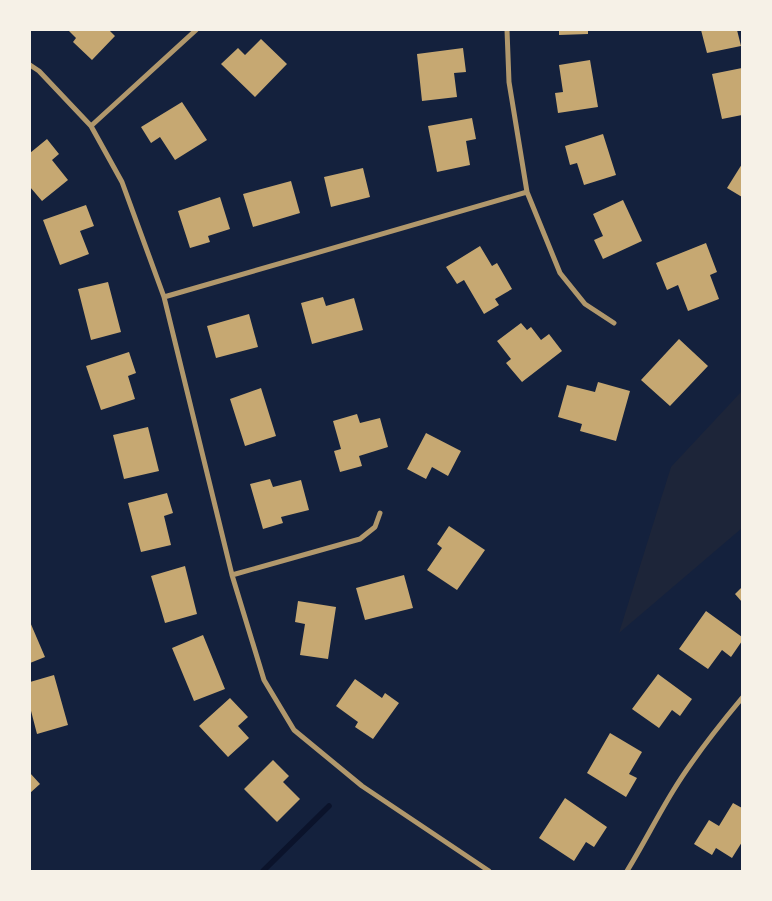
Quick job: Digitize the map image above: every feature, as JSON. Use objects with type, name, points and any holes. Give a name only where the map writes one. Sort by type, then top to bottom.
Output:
[{"type":"street","points":[[91,126],[196,30]]},
{"type":"street","points":[[507,30],[509,82],[527,192],[560,273],[585,304],[614,323]]},
{"type":"street","points":[[30,65],[39,71],[91,126],[122,182],[164,297],[232,575],[264,680],[294,730],[362,786],[489,871]]},
{"type":"street","points":[[164,297],[527,192]]},
{"type":"street","points":[[232,575],[360,539],[375,527],[380,513]]},
{"type":"street","points":[[627,871],[672,791],[693,759],[742,698]]},
{"type":"shaded area","points":[[742,391],[742,528],[619,633],[671,467]]},
{"type":"building","points":[[68,30],[109,30],[115,36],[92,60],[73,42],[76,38]]},
{"type":"building","points":[[559,30],[588,30],[588,34],[559,35]]},
{"type":"building","points":[[701,30],[737,30],[741,46],[707,53]]},
{"type":"building","points":[[261,39],[287,64],[255,97],[221,64],[238,48],[245,55]]},
{"type":"building","points":[[463,48],[466,72],[454,73],[457,97],[422,101],[417,54]]},
{"type":"building","points":[[590,60],[598,107],[558,113],[555,93],[563,92],[559,65]]},
{"type":"building","points":[[742,68],[742,115],[722,119],[712,74]]},
{"type":"building","points":[[182,102],[207,140],[175,160],[160,137],[151,143],[141,127]]},
{"type":"building","points":[[472,118],[476,139],[466,141],[470,165],[437,172],[428,126]]},
{"type":"building","points":[[603,134],[616,175],[584,185],[577,163],[570,165],[565,146]]},
{"type":"building","points":[[47,139],[59,154],[52,160],[68,180],[42,201],[30,187],[30,153]]},
{"type":"building","points":[[742,164],[742,197],[727,188]]},
{"type":"building","points":[[363,168],[370,197],[331,207],[324,177]]},
{"type":"building","points":[[291,181],[300,213],[253,227],[243,194]]},
{"type":"building","points":[[220,197],[230,229],[208,236],[210,242],[190,248],[178,211]]},
{"type":"building","points":[[623,200],[642,241],[603,259],[594,240],[603,236],[593,214]]},
{"type":"building","points":[[86,205],[94,226],[80,231],[89,254],[60,265],[43,220]]},
{"type":"building","points":[[706,243],[717,272],[710,275],[719,299],[688,311],[678,285],[667,290],[656,263]]},
{"type":"building","points":[[480,246],[492,266],[497,263],[512,289],[495,299],[499,305],[484,314],[464,280],[457,284],[446,267]]},
{"type":"building","points":[[108,282],[121,332],[91,340],[78,289]]},
{"type":"building","points":[[323,297],[326,306],[354,298],[363,330],[312,344],[301,303]]},
{"type":"building","points":[[249,314],[258,347],[216,358],[207,326]]},
{"type":"building","points":[[521,323],[527,330],[531,327],[541,340],[549,334],[562,351],[522,382],[506,363],[511,359],[497,341]]},
{"type":"building","points":[[679,339],[708,366],[670,406],[641,380]]},
{"type":"building","points":[[129,352],[136,373],[128,376],[135,399],[101,410],[86,366]]},
{"type":"building","points":[[598,382],[630,391],[616,441],[580,431],[582,424],[558,417],[567,385],[595,392]]},
{"type":"building","points":[[261,388],[276,436],[245,446],[230,399]]},
{"type":"building","points":[[357,414],[360,423],[380,418],[388,447],[359,456],[362,466],[340,472],[334,451],[341,449],[333,421]]},
{"type":"building","points":[[148,427],[159,471],[124,479],[113,435]]},
{"type":"building","points":[[426,433],[461,451],[448,476],[432,467],[426,479],[407,469]]},
{"type":"building","points":[[270,479],[273,487],[301,480],[309,510],[281,517],[283,523],[263,529],[250,484]]},
{"type":"building","points":[[167,493],[173,513],[164,516],[171,545],[141,552],[128,503]]},
{"type":"building","points":[[449,526],[485,550],[457,590],[427,570],[442,548],[437,544]]},
{"type":"building","points":[[185,566],[197,614],[165,623],[151,576]]},
{"type":"building","points":[[404,575],[413,608],[365,620],[356,588]]},
{"type":"building","points":[[742,587],[742,602],[735,594]]},
{"type":"building","points":[[298,601],[336,607],[328,659],[300,655],[305,624],[295,622]]},
{"type":"building","points":[[706,611],[742,637],[742,641],[731,657],[722,650],[708,669],[679,649]]},
{"type":"building","points":[[30,622],[45,657],[30,663]]},
{"type":"building","points":[[203,635],[225,689],[194,701],[172,648]]},
{"type":"building","points":[[658,674],[692,699],[680,716],[672,710],[659,728],[632,709]]},
{"type":"building","points":[[54,675],[68,725],[37,734],[30,707],[30,682]]},
{"type":"building","points":[[355,679],[382,698],[385,693],[399,703],[373,739],[355,727],[358,722],[336,706]]},
{"type":"building","points":[[230,698],[248,717],[238,726],[249,738],[228,757],[199,726]]},
{"type":"building","points":[[610,733],[642,752],[629,774],[637,778],[626,797],[587,773]]},
{"type":"building","points":[[273,760],[289,776],[283,782],[300,799],[277,822],[244,789]]},
{"type":"building","points":[[30,773],[40,784],[30,793]]},
{"type":"building","points":[[565,798],[607,827],[594,847],[586,842],[574,861],[539,838]]},
{"type":"building","points":[[733,803],[742,808],[742,842],[732,858],[716,848],[712,855],[694,844],[709,820],[719,826]]},
{"type":"waterway","points":[[263,871],[329,806]]}]
